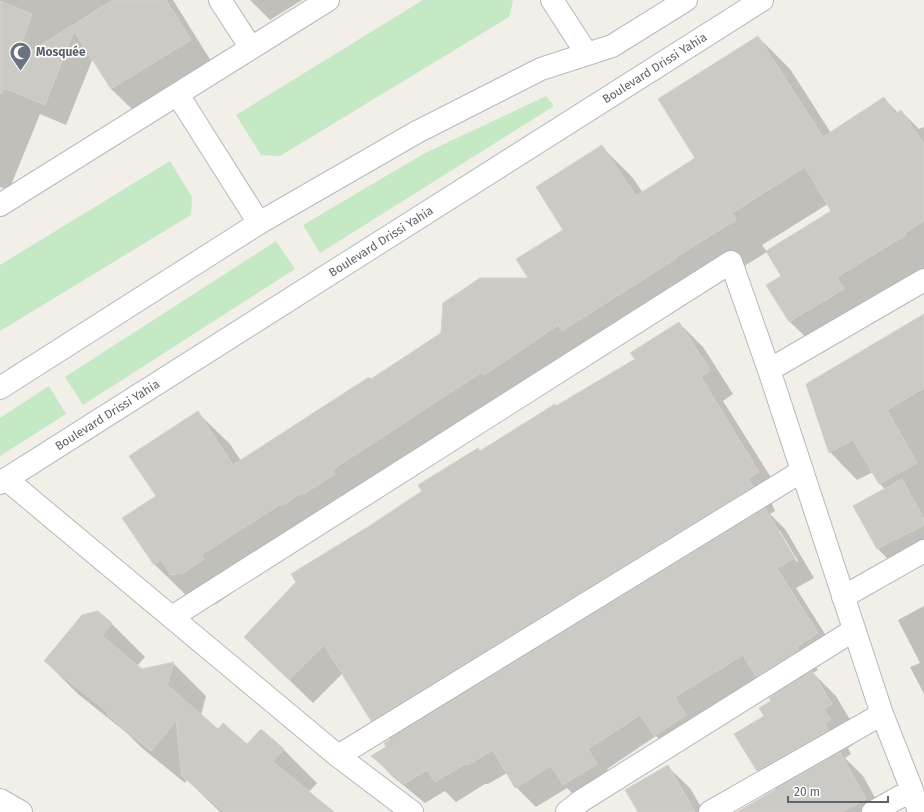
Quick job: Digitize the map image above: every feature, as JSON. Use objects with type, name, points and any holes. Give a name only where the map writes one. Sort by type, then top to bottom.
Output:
[{"type":"street","points":[[220,0],[251,48]]},
{"type":"street","points":[[0,205],[328,0]]},
{"type":"street","points":[[552,0],[587,54]]},
{"type":"street","points":[[0,388],[259,223],[416,132],[541,69],[612,46],[686,0]]},
{"type":"street","name":"Boulevard Drissi Yahia","points":[[3,481],[762,0]]},
{"type":"street","points":[[178,95],[259,223]]},
{"type":"street","points":[[172,617],[731,262],[769,370],[882,714],[912,790],[919,812]]},
{"type":"street","points":[[769,370],[924,280]]},
{"type":"street","points":[[338,756],[802,471]]},
{"type":"street","points":[[3,481],[172,617],[338,756],[412,812]]},
{"type":"street","points":[[843,597],[924,551]]},
{"type":"street","points":[[567,812],[581,801],[854,630]]},
{"type":"street","points":[[710,812],[882,714]]},
{"type":"street","points":[[873,812],[912,790]]},
{"type":"street","points":[[0,800],[21,812]]},
{"type":"green space","points":[[423,0],[513,1],[509,17],[280,156],[261,155],[236,115]]},
{"type":"green space","points":[[546,96],[554,106],[320,253],[303,225],[425,153]]},
{"type":"green space","points":[[170,161],[192,197],[191,215],[0,331],[0,265]]},
{"type":"green space","points":[[276,241],[295,269],[83,405],[65,377]]},
{"type":"green space","points":[[49,386],[66,414],[0,456],[0,418]]},
{"type":"building","points":[[113,0],[166,0],[191,40],[111,89],[74,31],[45,105],[4,88],[2,93],[0,93],[0,1],[32,14],[15,61]]},
{"type":"building","points":[[758,36],[823,137],[884,97],[895,114],[901,110],[924,144],[924,221],[905,233],[906,235],[837,277],[844,289],[789,322],[766,285],[781,276],[766,251],[831,211],[805,167],[732,213],[736,220],[562,331],[558,325],[484,375],[482,372],[332,470],[335,474],[304,494],[303,492],[282,506],[281,504],[201,555],[204,559],[184,573],[171,575],[161,560],[154,565],[122,518],[156,496],[129,456],[198,411],[233,465],[369,377],[371,379],[441,333],[443,303],[480,278],[528,278],[516,259],[563,230],[536,187],[602,145],[636,196],[695,158],[658,99]]},
{"type":"building","points":[[924,314],[924,388],[887,410],[917,463],[879,484],[853,440],[829,453],[806,384]]},
{"type":"building","points":[[679,322],[710,370],[701,377],[759,472],[748,478],[753,487],[371,721],[324,645],[289,680],[244,637],[296,582],[291,574],[371,525],[422,491],[418,485],[478,448],[480,451],[555,404],[556,406],[635,359],[630,353]]},
{"type":"building","points":[[902,479],[924,519],[924,525],[877,549],[853,506]]},
{"type":"building","points":[[765,508],[795,558],[777,568],[818,633],[797,647],[799,650],[756,677],[743,655],[675,697],[686,715],[654,736],[640,715],[588,749],[597,764],[563,785],[551,766],[515,788],[493,750],[468,765],[465,764],[435,782],[427,770],[404,784],[371,756],[386,747],[384,743]]},
{"type":"building","points":[[98,611],[112,623],[102,636],[142,669],[174,662],[167,685],[218,729],[223,723],[247,744],[261,729],[284,749],[273,762],[334,812],[224,812],[182,776],[176,721],[151,751],[107,715],[108,713],[44,661],[82,615]]},
{"type":"building","points":[[812,671],[832,704],[824,709],[831,720],[825,724],[828,730],[757,771],[734,734],[764,716],[759,708],[771,701],[769,698]]},
{"type":"building","points":[[840,752],[866,799],[842,812],[737,812]]},
{"type":"building","points":[[668,765],[695,812],[638,812],[625,790]]},
{"type":"place","name":"Mosquée","points":[[21,72]]}]
